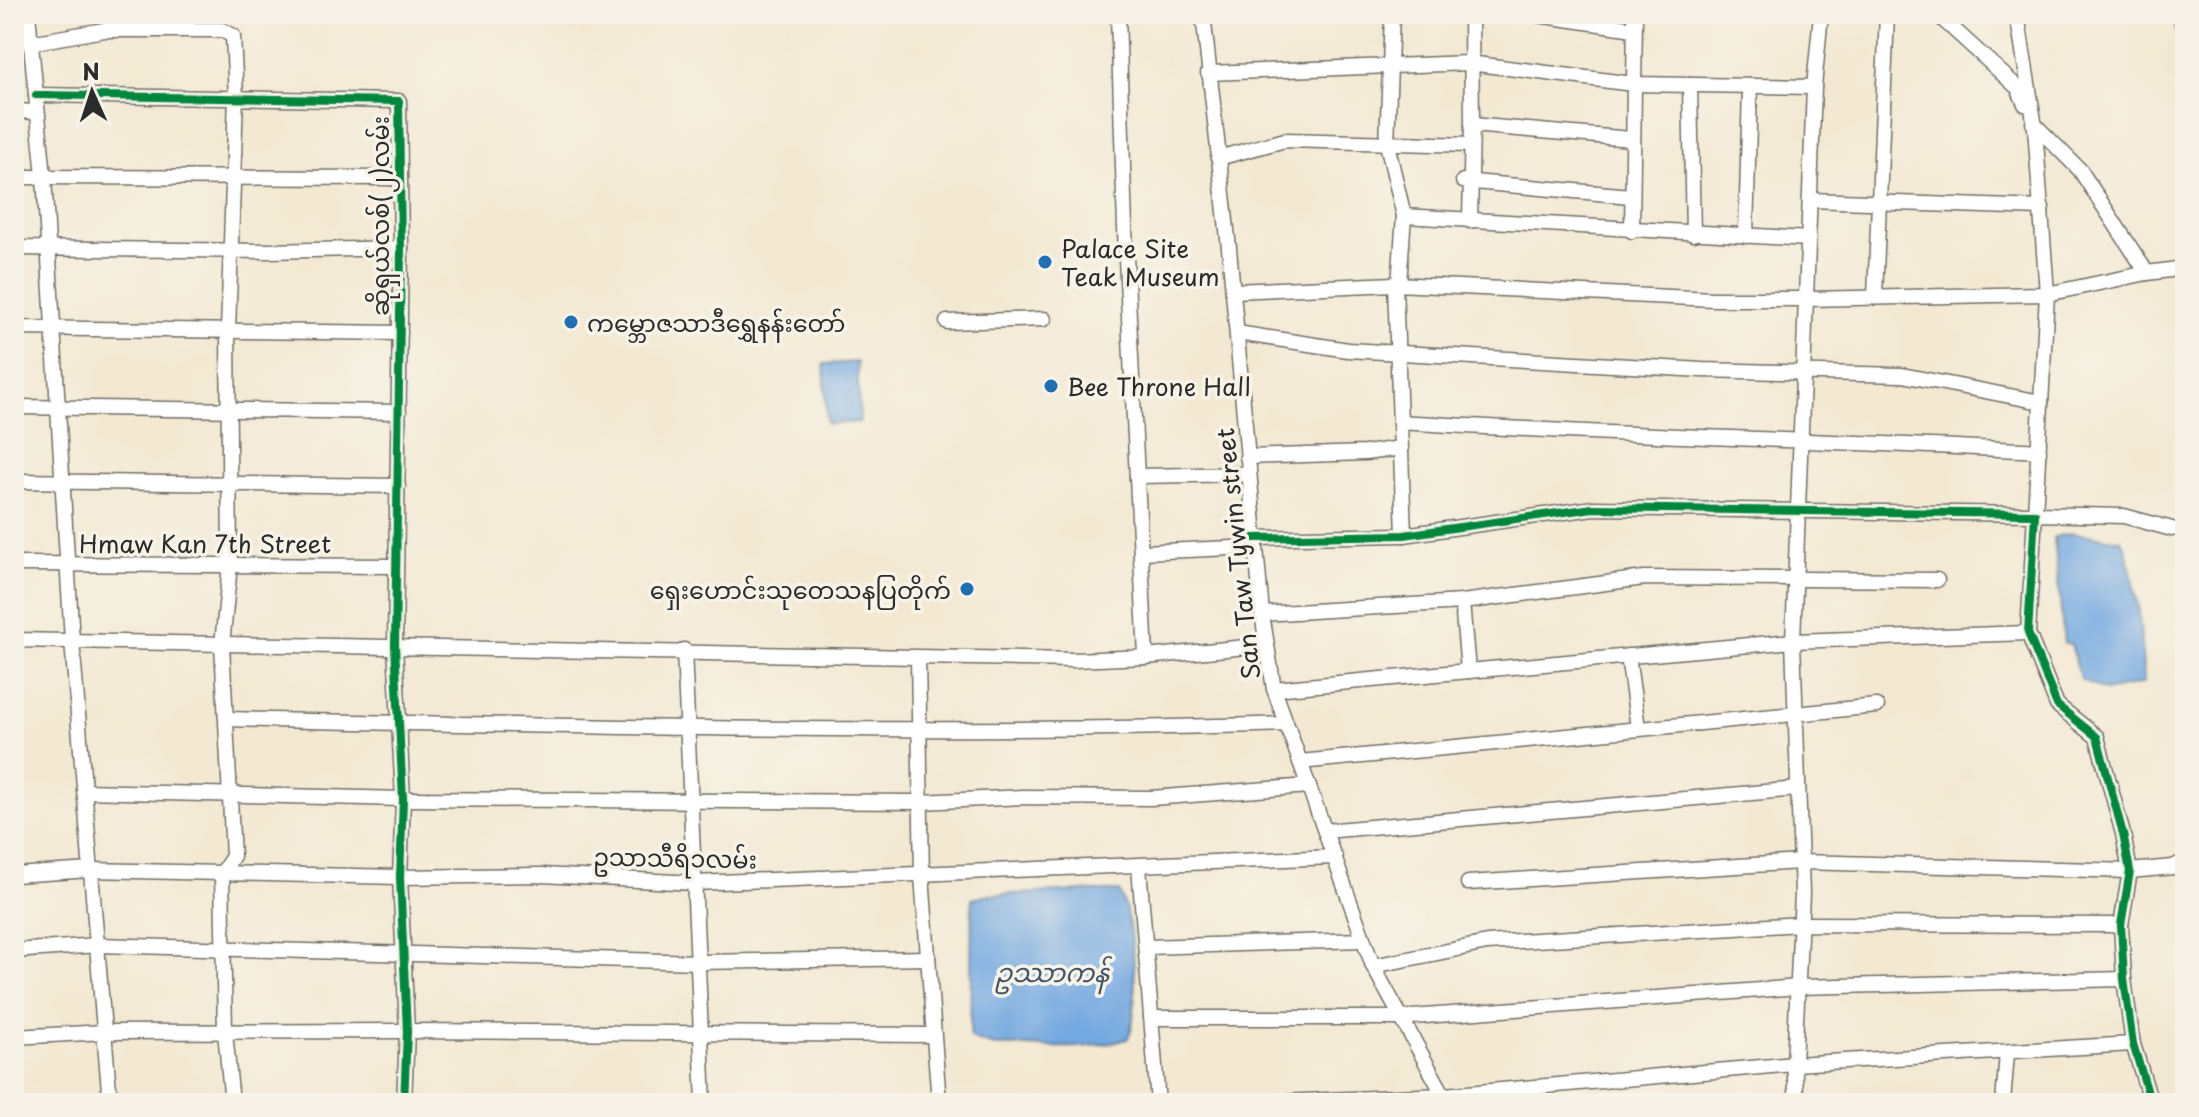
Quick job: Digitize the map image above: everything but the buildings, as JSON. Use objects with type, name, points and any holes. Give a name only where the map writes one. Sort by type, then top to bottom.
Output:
[{"type":"street","points":[[1118,14],[1146,657]]},
{"type":"street","name":"San Taw Tywin street","points":[[1203,14],[1233,291],[1262,614],[1274,689],[1362,940],[1399,1018],[1446,1099]]},
{"type":"street","points":[[1392,14],[1387,144],[1404,216],[1397,284],[1395,351],[1401,422],[1404,535]]},
{"type":"street","points":[[1470,221],[1466,181],[1472,125],[1469,63],[1471,14]]},
{"type":"street","points":[[1531,14],[1635,21],[1632,231]]},
{"type":"street","points":[[1797,1103],[1794,1064],[1801,924],[1793,641],[1814,87],[1821,14]]},
{"type":"street","points":[[1875,296],[1887,14]]},
{"type":"street","points":[[1937,14],[2020,91],[2035,127],[2080,170],[2147,273]]},
{"type":"street","points":[[2017,14],[2035,127],[2047,294],[2028,633],[2057,705],[2097,737],[2130,871],[2121,925],[2124,979],[2133,1044],[2151,1103]]},
{"type":"street","points":[[14,21],[28,20],[44,176],[66,565],[110,1102]]},
{"type":"street","points":[[30,43],[104,30],[230,32],[234,40],[233,251],[228,331],[230,565],[222,645],[233,856],[222,873],[225,1032],[232,1103]]},
{"type":"street","points":[[1208,73],[1392,69],[1469,63],[1633,84],[1814,87]]},
{"type":"street","points":[[1690,85],[1693,234]]},
{"type":"street","points":[[1746,236],[1750,86]]},
{"type":"street","name":"ဆိုရှယ်လစ်(၂)လမ်း","points":[[36,95],[399,101],[401,248],[395,646],[403,799],[400,877],[407,1031],[404,1103]]},
{"type":"street","points":[[14,111],[37,112]]},
{"type":"street","points":[[1472,125],[1631,139]]},
{"type":"street","points":[[1218,158],[1285,140],[1471,145]]},
{"type":"street","points":[[14,177],[400,178]]},
{"type":"street","points":[[1466,181],[1631,196]]},
{"type":"street","points":[[1810,200],[2042,208]]},
{"type":"street","points":[[1404,216],[1809,239]]},
{"type":"street","points":[[14,248],[233,251],[401,248]]},
{"type":"street","points":[[1233,291],[1397,284],[1714,299],[2047,294],[2185,268]]},
{"type":"street","points":[[947,322],[1044,319]]},
{"type":"street","points":[[14,328],[400,333]]},
{"type":"street","points":[[1237,333],[1348,350],[1702,370],[1902,375],[2041,402]]},
{"type":"street","points":[[14,407],[399,412]]},
{"type":"street","points":[[1401,422],[1620,436],[1803,439],[2039,451]]},
{"type":"street","points":[[1247,457],[1365,453],[1401,448]]},
{"type":"street","points":[[1137,476],[1249,474]]},
{"type":"street","points":[[14,481],[398,486]]},
{"type":"street","points":[[1141,552],[1255,542],[1404,535],[1593,508],[2124,516],[2172,529]]},
{"type":"street","name":"Hmaw Kan 7th Street","points":[[14,564],[396,566]]},
{"type":"street","points":[[1262,614],[1462,602],[1644,578],[1937,580]]},
{"type":"street","points":[[1462,602],[1468,671]]},
{"type":"street","points":[[1274,689],[1793,641],[2028,633]]},
{"type":"street","points":[[14,640],[684,650],[918,659],[1146,657],[1266,645]]},
{"type":"street","points":[[684,650],[704,1103]]},
{"type":"street","points":[[1628,656],[1638,728]]},
{"type":"street","points":[[918,659],[922,876],[939,1103]]},
{"type":"street","points":[[1300,762],[1877,706]]},
{"type":"street","points":[[227,719],[687,729],[1103,730],[1286,724]]},
{"type":"street","points":[[84,791],[403,799],[921,802],[1023,797],[1151,798],[1309,786]]},
{"type":"street","points":[[1325,831],[1798,789]]},
{"type":"street","name":"ဥသာသီရိ၁လမ်း","points":[[14,875],[91,870],[400,877],[542,875],[695,883],[1335,857]]},
{"type":"street","points":[[1468,883],[1800,862],[2130,871],[2173,867],[2185,861]]},
{"type":"street","points":[[1139,867],[1158,1103]]},
{"type":"street","points":[[1373,966],[1487,943],[1801,924],[2121,925]]},
{"type":"street","points":[[1147,947],[1362,940]]},
{"type":"street","points":[[14,951],[98,945],[223,951],[699,962],[928,958]]},
{"type":"street","points":[[1151,1018],[1399,1018],[1798,987],[2124,979]]},
{"type":"street","points":[[14,1037],[105,1032],[407,1031],[932,1035]]},
{"type":"street","points":[[1256,1103],[1446,1099],[1794,1064],[2133,1044]]},
{"type":"street","points":[[2003,1103],[2007,1053]]},
{"type":"street","points":[[95,1103],[146,1103]]},
{"type":"water","points":[[2173,14],[2185,14],[2185,72]]},
{"type":"water","points":[[857,362],[860,422],[827,424],[824,364]]},
{"type":"water","points":[[2073,533],[2121,540],[2126,548],[2139,612],[2144,683],[2106,691],[2080,679],[2071,644],[2064,644],[2054,537]]},
{"type":"water","name":"ဥဿာကန်","points":[[1119,891],[1124,905],[1132,944],[1135,986],[1128,1039],[1090,1046],[1052,1047],[991,1045],[970,1037],[972,899],[985,895]]},
{"type":"cycle path","points":[[36,95],[399,101],[401,248],[395,646],[403,799],[400,877],[407,1031],[404,1103]]},
{"type":"cycle path","points":[[1254,538],[1404,535],[1593,508],[2035,514],[2028,633],[2057,705],[2097,737],[2123,834],[2130,871],[2121,925],[2124,979],[2133,1044],[2151,1103]]},
{"type":"place","name":"Palace Site Teak Museum","points":[[1045,262]]},
{"type":"place","name":"ကမ္ဘောဇသာဒီရွှေနန်းတော်","points":[[571,322]]},
{"type":"place","name":"Bee Throne Hall","points":[[1051,386]]},
{"type":"place","name":"ရှေးဟောင်းသုတေသနပြတိုက်","points":[[967,589]]}]
